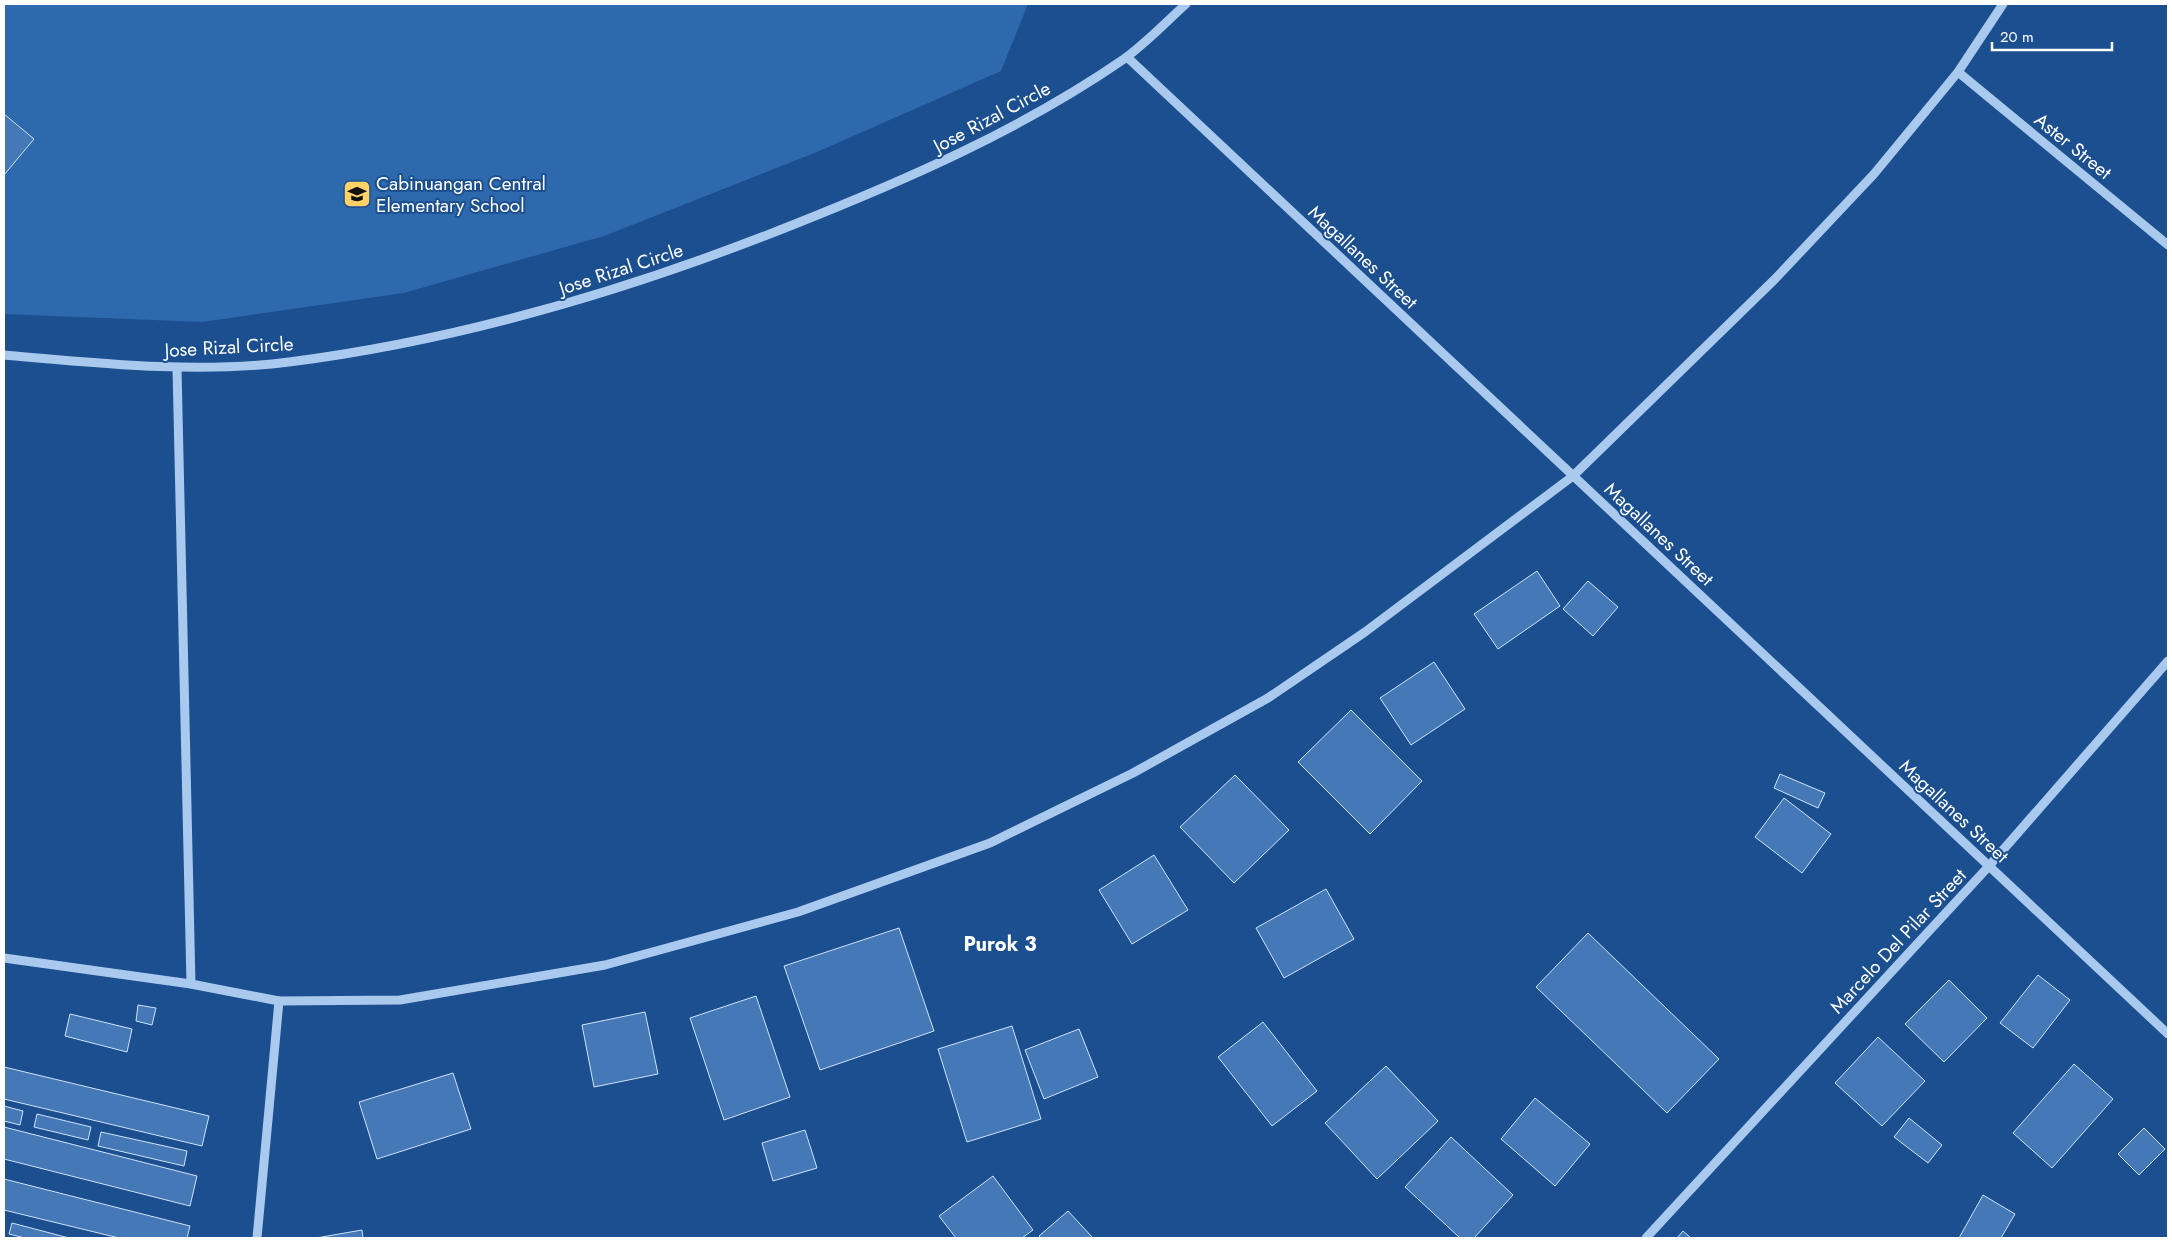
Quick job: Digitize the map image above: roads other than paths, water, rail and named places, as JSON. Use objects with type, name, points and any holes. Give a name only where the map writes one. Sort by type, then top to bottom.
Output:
[{"type":"street","name":"Jose Rizal Circle","points":[[4,355],[177,368],[287,363],[390,346],[498,323],[595,296],[718,254],[886,188],[969,150],[1059,100],[1127,57],[1186,4]]},
{"type":"street","points":[[4,958],[192,984],[278,1001],[400,1000],[606,964],[798,912],[990,843],[1133,773],[1268,698],[1365,632],[1573,476],[1775,279],[1874,174],[1958,72],[2003,4]]},
{"type":"street","name":"Magallanes Street","points":[[1127,57],[2168,1034]]},
{"type":"street","name":"Aster Street","points":[[1958,72],[2168,245]]},
{"type":"street","points":[[177,368],[192,984]]},
{"type":"street","name":"Marcelo Del Pilar Street","points":[[1646,1238],[1989,866],[2168,661]]},
{"type":"street","points":[[256,1238],[278,1001]]},
{"type":"place","name":"Cabinuangan Central Elementary School","points":[[357,194]]},
{"type":"district","name":"Purok 3","points":[[1000,944]]}]
